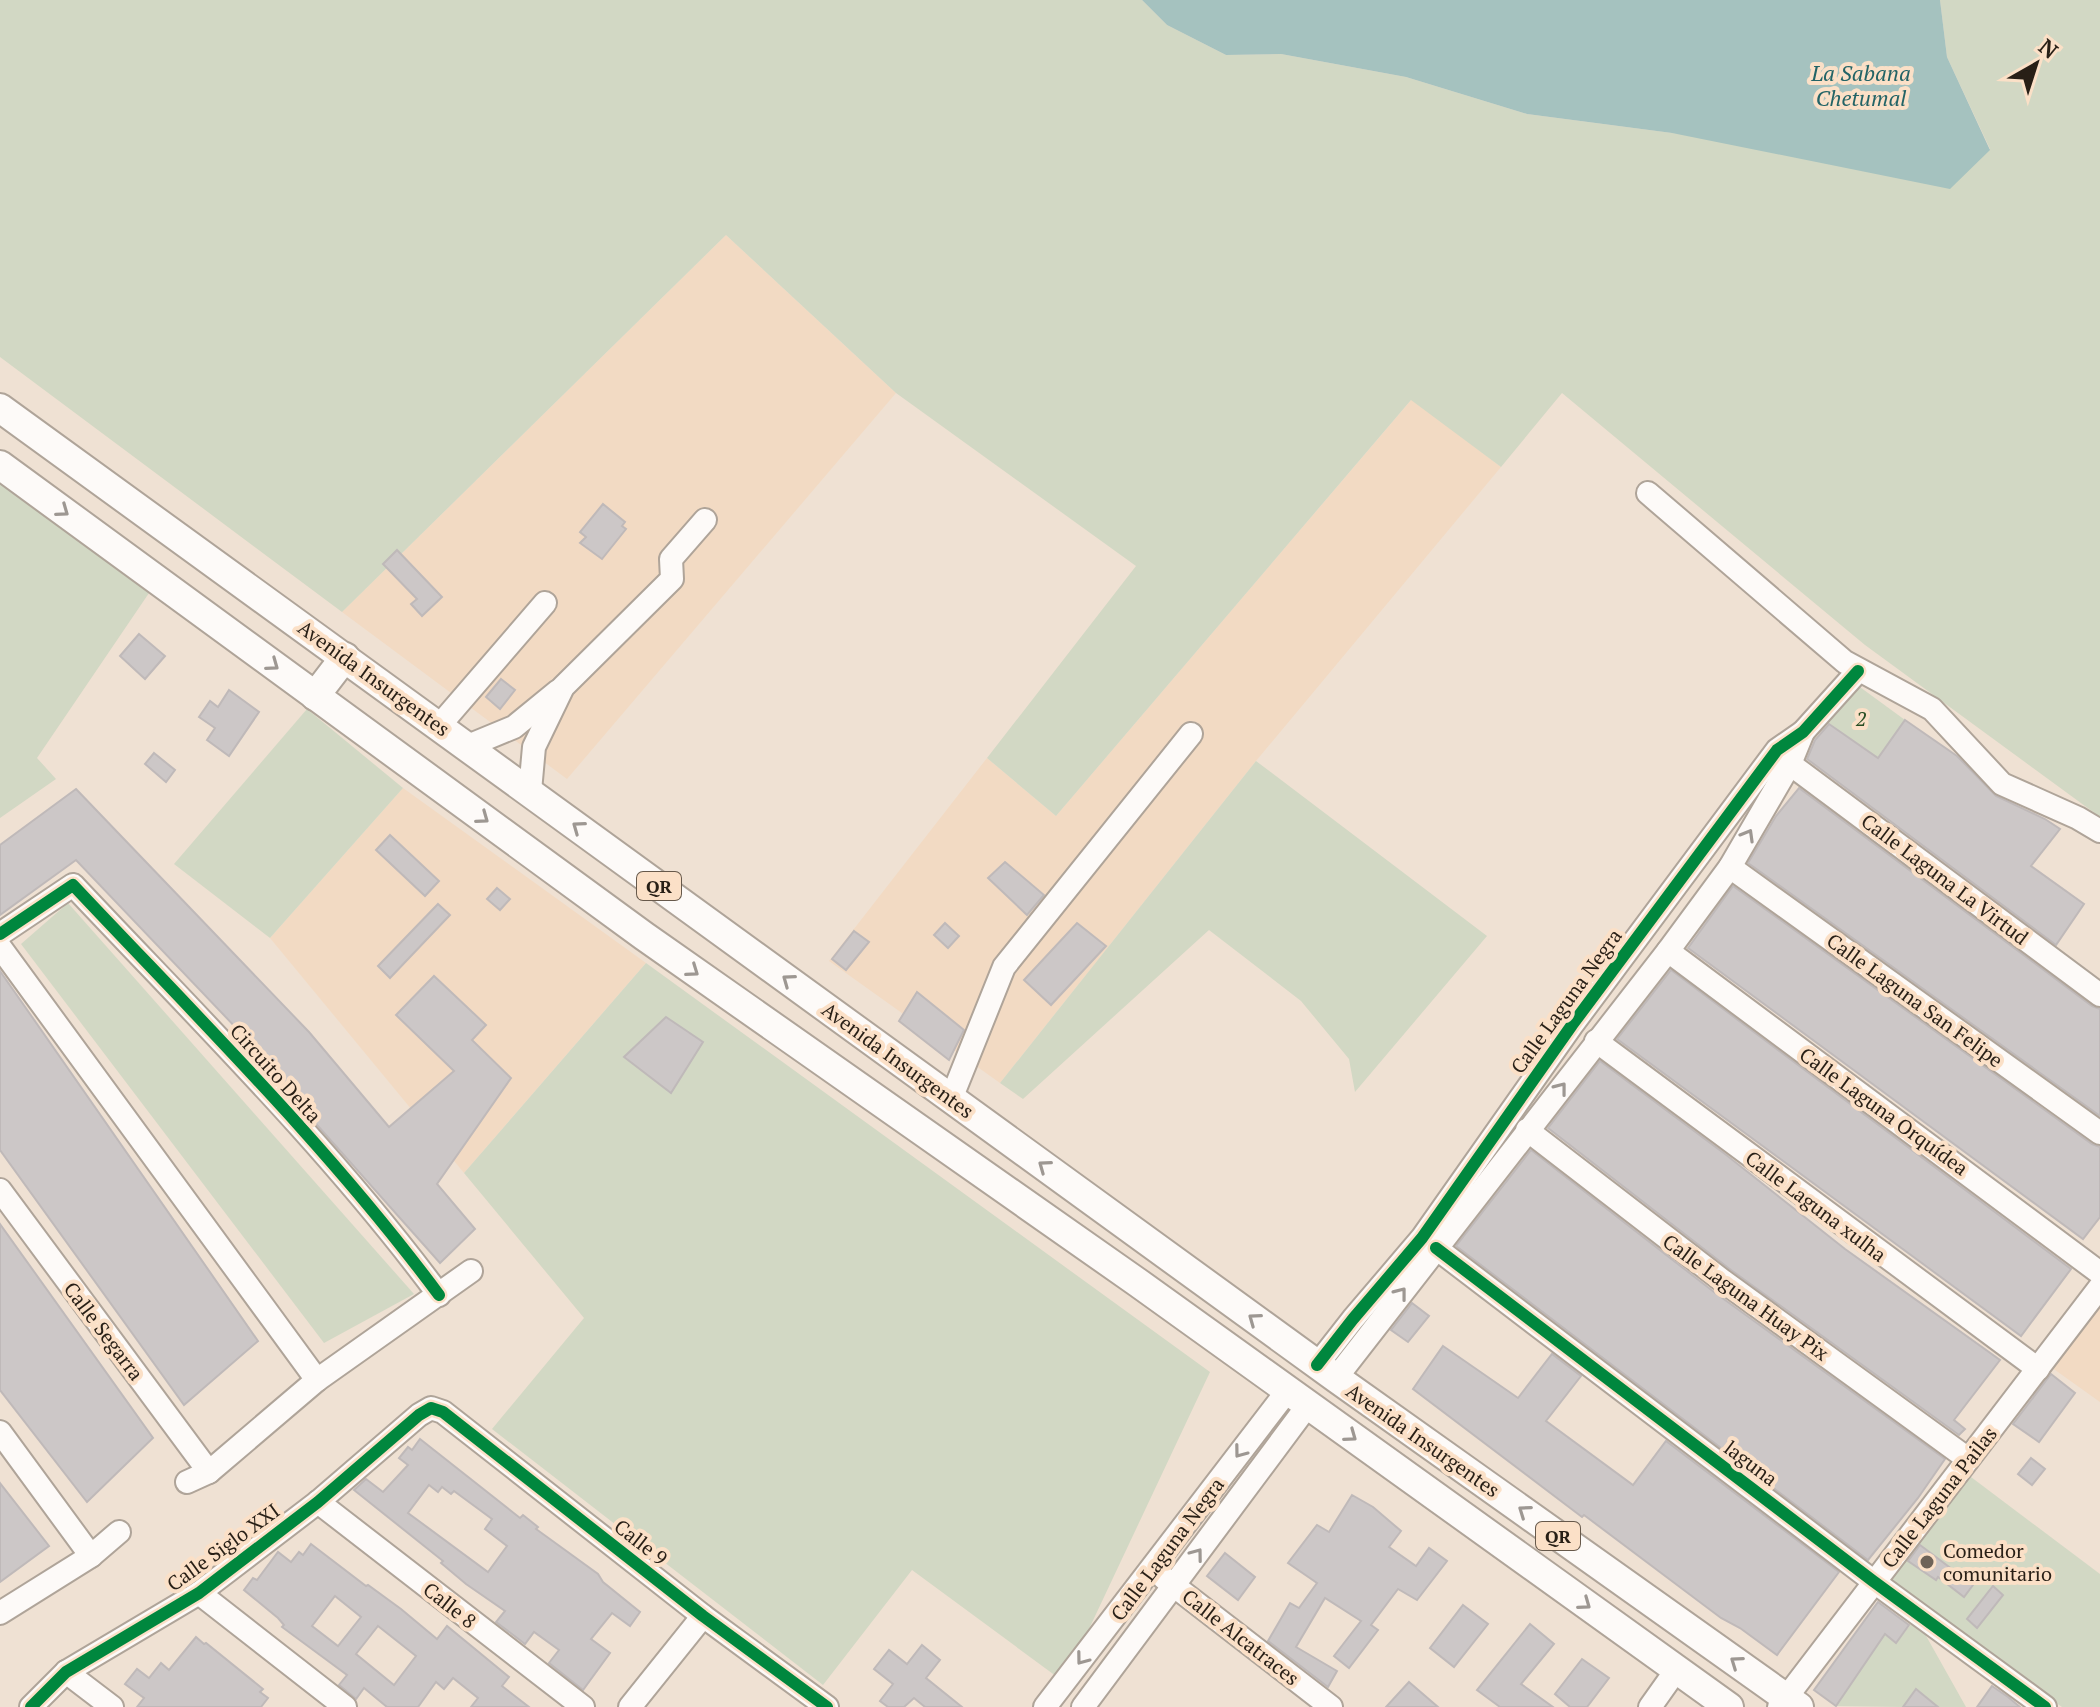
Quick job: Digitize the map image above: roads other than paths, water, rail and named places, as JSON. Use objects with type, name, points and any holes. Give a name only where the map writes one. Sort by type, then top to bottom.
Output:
[{"type":"main road","name":"Avenida Insurgentes","points":[[0,408],[1788,1704]]},
{"type":"main road","name":"Avenida Insurgentes","points":[[0,465],[644,936],[1137,1282],[1729,1707]]},
{"type":"main road","points":[[315,696],[345,657]]},
{"type":"main road","points":[[926,1134],[951,1099]]},
{"type":"main road","points":[[1137,1282],[1160,1251]]},
{"type":"street","points":[[1648,493],[1858,671],[1932,709],[2002,784],[2100,831]]},
{"type":"street","points":[[468,746],[514,727],[563,687],[672,579],[671,559],[705,520]]},
{"type":"street","points":[[439,726],[545,603]]},
{"type":"street","name":"Calle Laguna Negra","points":[[1326,1371],[1353,1319],[1422,1238],[1572,1025],[1777,750],[1803,732],[1858,671]]},
{"type":"street","points":[[530,791],[534,747],[563,687]]},
{"type":"street","name":"Calle Laguna Negra","points":[[1326,1371],[1436,1248],[1668,951],[1730,867],[1790,764],[1803,732]]},
{"type":"street","points":[[951,1099],[1004,967],[1191,734]]},
{"type":"street","name":"Calle Laguna La Virtud","points":[[1790,764],[2100,995]]},
{"type":"street","name":"Calle Laguna San Felipe","points":[[1730,867],[2100,1133]]},
{"type":"street","name":"Circuito Delta","points":[[0,934],[73,885],[391,1229],[439,1295]]},
{"type":"street","points":[[0,947],[317,1380]]},
{"type":"street","name":"Calle Laguna Orquídea","points":[[1668,951],[2100,1273]]},
{"type":"street","name":"Calle Laguna xulha","points":[[1596,1041],[2038,1369]]},
{"type":"street","name":"Calle Laguna Huay Pix","points":[[1527,1130],[1723,1281],[1968,1459]]},
{"type":"street","name":"Calle Segarra","points":[[0,1190],[209,1472]]},
{"type":"street","name":"laguna","points":[[1436,1248],[1873,1581],[2045,1707]]},
{"type":"street","points":[[187,1482],[209,1472],[317,1380],[471,1271]]},
{"type":"street","name":"Calle Laguna Pailas","points":[[1788,1704],[1873,1581],[1924,1519],[2100,1287]]},
{"type":"street","name":"Calle Laguna Negra","points":[[1051,1699],[1151,1569],[1298,1398]]},
{"type":"street","name":"Calle Laguna Negra","points":[[1081,1707],[1174,1585],[1298,1398]]},
{"type":"street","name":"Calle Siglo XXI","points":[[31,1707],[66,1672],[199,1593],[318,1502],[431,1408]]},
{"type":"street","name":"Calle 9","points":[[431,1408],[443,1412],[703,1616],[827,1707]]},
{"type":"street","points":[[0,1432],[91,1556]]},
{"type":"street","name":"Calle 8","points":[[318,1502],[583,1707]]},
{"type":"street","points":[[0,1613],[91,1556],[119,1532]]},
{"type":"street","name":"Calle Alcatraces","points":[[1151,1569],[1331,1707]]},
{"type":"street","points":[[199,1593],[345,1707]]},
{"type":"street","points":[[630,1707],[703,1616]]},
{"type":"street","points":[[1650,1707],[1677,1669]]},
{"type":"street","points":[[66,1672],[112,1707]]},
{"type":"street","points":[[1051,1699],[1081,1707]]},
{"type":"water","name":"La Sabana Chetumal","points":[[1142,0],[1940,0],[1947,57],[1990,150],[1950,189],[1672,133],[1527,114],[1406,77],[1281,54],[1226,55],[1167,25]]},
{"type":"place","name":"Comedor comunitario","points":[[1927,1562]]},
{"type":"park label","name":"2","points":[[1861,718]]}]
